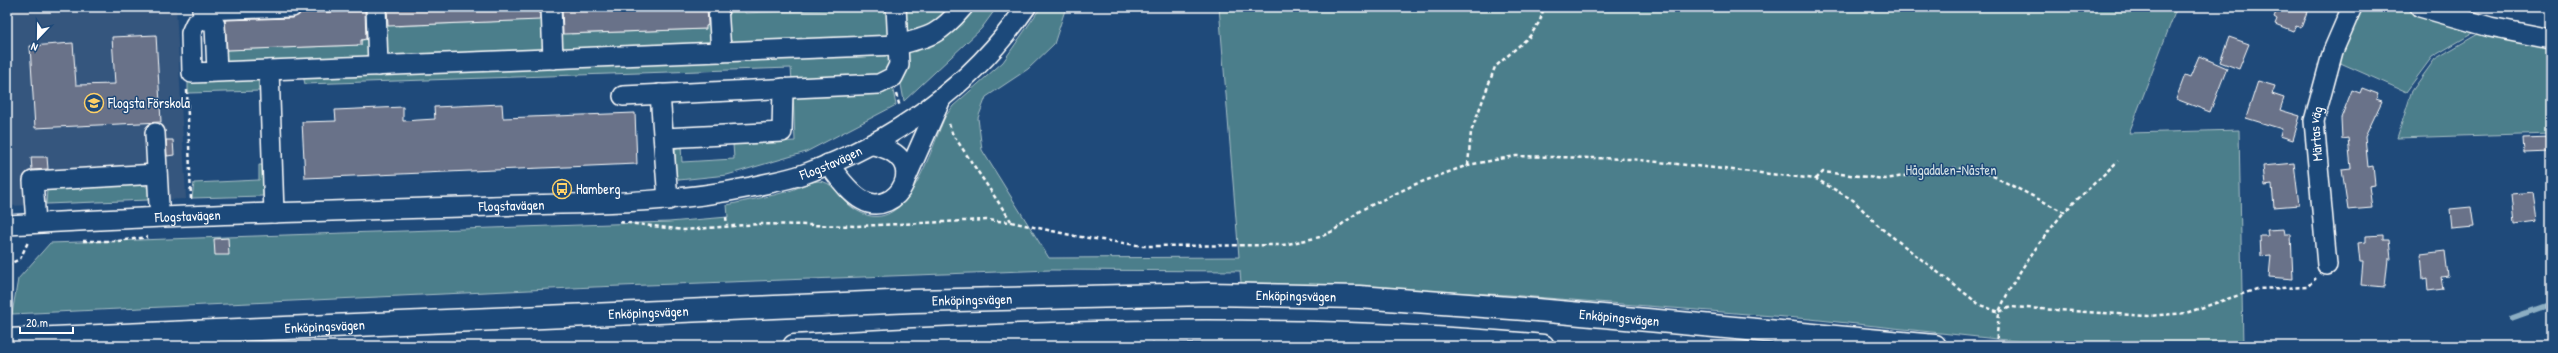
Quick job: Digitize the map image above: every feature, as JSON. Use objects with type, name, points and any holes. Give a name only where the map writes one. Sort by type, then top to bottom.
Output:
[{"type":"main road","name":"Enköpingsvägen","points":[[7,340],[913,301],[1208,294],[1359,297],[1537,310],[1935,346]]},
{"type":"main road","points":[[794,346],[907,339],[1196,332],[1357,334],[1543,346]]},
{"type":"street","points":[[202,12],[292,7]]},
{"type":"street","points":[[376,7],[378,66]]},
{"type":"street","points":[[551,7],[553,59]]},
{"type":"street","points":[[718,7],[721,52]]},
{"type":"street","points":[[623,96],[879,84],[893,77],[899,65],[896,7]]},
{"type":"street","points":[[202,12],[191,33],[192,73],[897,45],[928,38],[948,25],[963,7]]},
{"type":"street","name":"Flogstavägen","points":[[7,225],[274,213],[668,200],[717,194],[801,175],[873,144],[942,98],[988,54],[1026,7]]},
{"type":"street","name":"Märtas väg","points":[[2327,265],[2314,122],[2333,51],[2352,7]]},
{"type":"street","points":[[2420,7],[2490,27],[2551,39]]},
{"type":"street","points":[[202,12],[215,25],[217,72]]},
{"type":"street","points":[[269,70],[274,213]]},
{"type":"street","points":[[664,138],[782,132],[783,88]]},
{"type":"street","points":[[660,94],[668,200]]},
{"type":"street","points":[[828,164],[851,191],[862,200],[874,205],[889,202],[898,192],[906,178],[942,98]]},
{"type":"street","points":[[155,133],[159,205]]},
{"type":"street","points":[[873,144],[889,148],[899,155],[905,166],[906,178]]},
{"type":"street","points":[[36,223],[33,181],[158,174]]},
{"type":"path","points":[[1468,165],[1471,132],[1495,67],[1530,36],[1540,21],[1544,7]]},
{"type":"path","points":[[191,203],[186,78],[192,73]]},
{"type":"path","points":[[902,110],[907,106]]},
{"type":"path","points":[[949,117],[952,133],[1011,222]]},
{"type":"path","points":[[643,225],[684,230],[727,225],[856,226],[979,220],[1011,222],[1075,236],[1143,246],[1283,245],[1320,237],[1333,231],[1361,210],[1416,184],[1468,165],[1516,156],[1630,158],[1816,179],[1835,188],[1853,200],[1880,228],[1980,305],[1999,312],[2011,307],[2148,316],[2186,313],[2246,291],[2307,288],[2327,265]]},
{"type":"path","points":[[1996,346],[1999,312],[2009,288],[2037,245],[2064,212],[2118,161]]},
{"type":"path","points":[[1816,179],[1823,172],[1885,179],[1955,168],[1985,172],[2064,212]]},
{"type":"path","points":[[726,217],[727,225]]},
{"type":"path","points":[[7,265],[20,259],[25,249]]},
{"type":"shaded area","name":"Flogsta Förskola","points":[[7,7],[176,7],[186,199],[7,206]]},
{"type":"green space","points":[[379,7],[397,7],[398,26],[531,20],[532,16],[542,16],[545,52],[383,57]]},
{"type":"green space","points":[[555,7],[570,7],[571,34],[705,29],[706,26],[716,25],[716,43],[557,50]]},
{"type":"green space","points":[[725,7],[745,7],[745,13],[888,7],[890,37],[726,44]]},
{"type":"green space","points":[[904,7],[953,7],[929,28],[904,34]]},
{"type":"green space","points":[[975,7],[997,7],[981,29],[904,101],[900,79],[908,52],[937,41],[954,31],[969,17]]},
{"type":"green space","name":"Hågadalen-Nåsten","points":[[1041,7],[1066,7],[1054,44],[1028,69],[986,97],[978,118],[982,150],[1049,258],[1239,257],[1219,7],[2177,7],[2129,133],[2239,130],[2243,346],[2062,346],[1810,319],[1509,295],[1241,283],[1240,271],[1051,270],[594,287],[12,314],[18,279],[50,243],[669,222],[728,217],[727,205],[789,191],[818,181],[828,183],[848,204],[867,215],[884,215],[899,207],[911,192],[922,173],[945,117],[953,106],[1003,62]]},
{"type":"green space","points":[[2357,7],[2405,7],[2480,29],[2432,57],[2406,92],[2336,61]]},
{"type":"green space","points":[[2490,27],[2551,39],[2551,133],[2397,138],[2412,91],[2435,59]]},
{"type":"green space","points":[[372,39],[370,57],[227,62],[226,50],[361,45],[361,40]]},
{"type":"green space","points":[[891,53],[894,58],[883,78],[792,81],[791,68],[305,84],[303,76]]},
{"type":"green space","points":[[260,79],[261,91],[188,93],[188,82]]},
{"type":"green space","points":[[892,86],[896,105],[806,152],[727,175],[679,180],[676,174],[675,149],[681,146],[682,162],[734,159],[733,144],[795,141],[793,91]]},
{"type":"green space","points":[[259,165],[263,165],[263,196],[192,198],[194,183],[259,180]]},
{"type":"green space","points":[[143,184],[149,189],[148,200],[46,204],[47,189]]},
{"type":"building","points":[[387,7],[540,7],[540,20],[388,26]]},
{"type":"building","points":[[562,7],[570,9],[570,7],[707,7],[708,25],[706,26],[706,29],[563,34]]},
{"type":"building","points":[[2278,7],[2303,7],[2302,10],[2307,12],[2301,28],[2296,26],[2293,31],[2275,24],[2277,19],[2274,17]]},
{"type":"building","points":[[365,11],[366,39],[361,40],[361,45],[227,50],[225,20],[292,18],[301,13]]},
{"type":"building","points":[[156,35],[161,122],[35,128],[30,46],[73,43],[76,85],[115,84],[112,37]]},
{"type":"building","points":[[2229,37],[2249,44],[2239,69],[2220,62]]},
{"type":"building","points":[[2199,56],[2227,68],[2210,112],[2176,99],[2185,75],[2190,77]]},
{"type":"building","points":[[2258,81],[2275,86],[2272,94],[2284,98],[2280,110],[2300,116],[2293,140],[2280,136],[2282,129],[2246,118]]},
{"type":"building","points":[[2362,88],[2378,94],[2376,99],[2382,101],[2365,137],[2368,167],[2373,166],[2375,185],[2369,186],[2372,208],[2348,210],[2342,169],[2351,168],[2348,138],[2342,139],[2341,118],[2352,90],[2360,93]]},
{"type":"building","points":[[502,104],[503,118],[635,113],[637,164],[305,178],[302,122],[336,121],[335,110],[403,107],[403,121],[435,119],[434,107]]},
{"type":"building","points":[[2551,137],[2551,152],[2524,153],[2523,138]]},
{"type":"building","points":[[166,140],[173,140],[174,155],[167,156]]},
{"type":"building","points":[[31,157],[47,157],[48,169],[32,170]]},
{"type":"building","points":[[2294,163],[2299,205],[2274,207],[2272,185],[2265,186],[2263,166]]},
{"type":"building","points":[[2533,192],[2537,221],[2515,224],[2512,194]]},
{"type":"building","points":[[2471,207],[2474,227],[2452,229],[2450,209]]},
{"type":"building","points":[[2284,229],[2285,234],[2291,234],[2293,279],[2269,277],[2271,255],[2261,256],[2260,236],[2268,236],[2267,230]]},
{"type":"building","points":[[2383,235],[2383,240],[2389,240],[2391,259],[2388,259],[2385,287],[2361,285],[2363,262],[2360,262],[2358,243],[2366,242],[2366,236]]},
{"type":"building","points":[[228,238],[229,255],[215,255],[214,239]]},
{"type":"building","points":[[2445,251],[2448,276],[2441,277],[2443,289],[2428,291],[2427,278],[2423,279],[2421,254]]},
{"type":"waterway","points":[[2512,318],[2551,304]]},
{"type":"place","name":"Flogsta Förskola","points":[[94,103]]},
{"type":"place","name":"Hamberg","points":[[562,189]]}]
